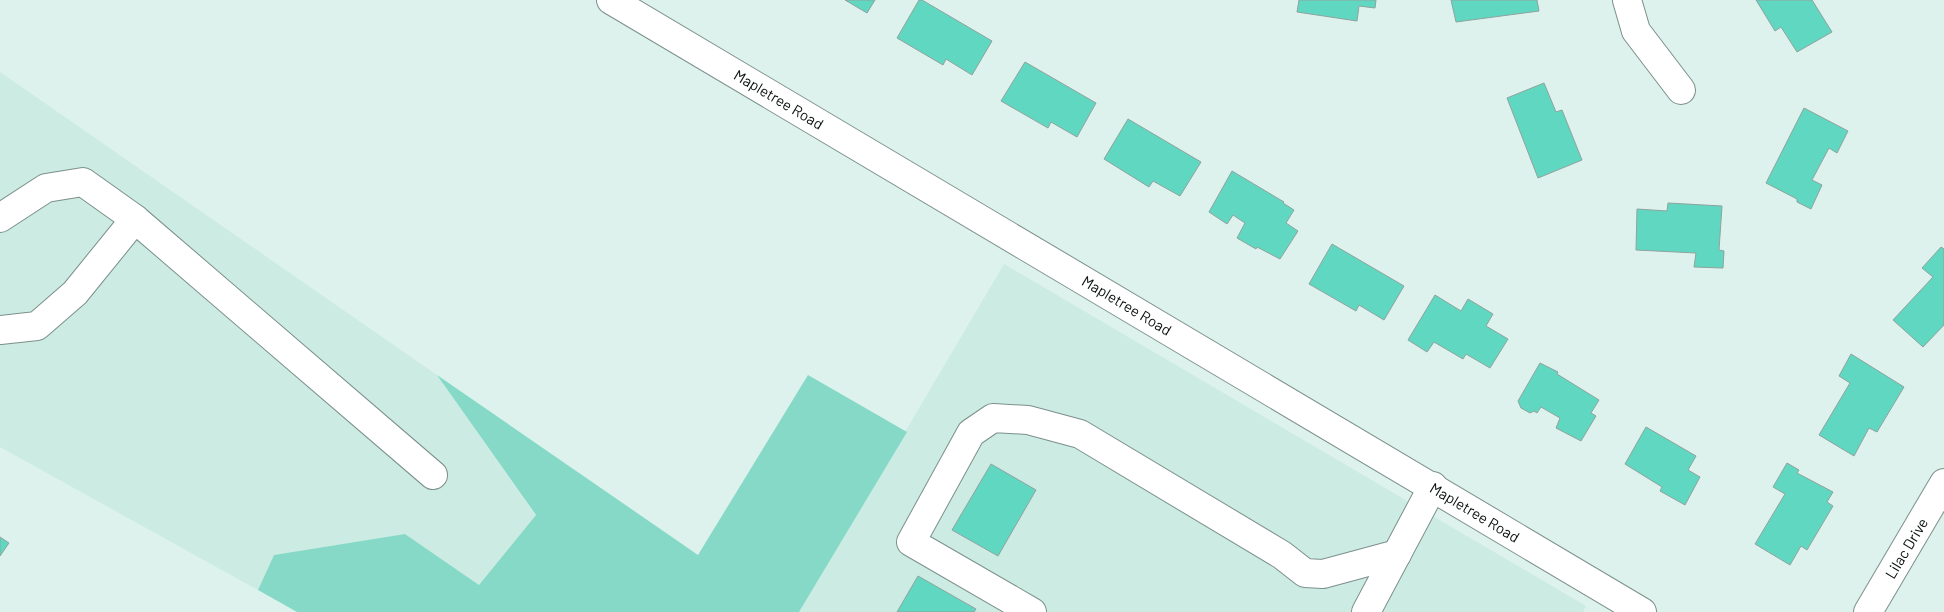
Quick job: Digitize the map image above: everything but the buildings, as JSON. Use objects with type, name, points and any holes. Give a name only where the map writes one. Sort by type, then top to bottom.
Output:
[{"type":"street","name":"Mapletree Road","points":[[611,0],[1433,486],[1642,612]]},
{"type":"street","points":[[1627,0],[1636,31],[1681,90]]},
{"type":"street","points":[[0,218],[46,188],[83,182],[135,218],[433,474]]},
{"type":"street","points":[[0,330],[37,326],[75,292],[135,218]]},
{"type":"street","points":[[1032,612],[911,542],[971,433],[993,418],[1028,420],[1080,434],[1282,555],[1305,573],[1324,574],[1397,554]]},
{"type":"street","name":"Lilac Drive","points":[[1868,612],[1944,483]]},
{"type":"street","points":[[1366,612],[1433,486]]},
{"type":"shaded area","points":[[0,72],[437,375],[536,516],[479,585],[405,534],[274,555],[258,590],[0,447]]},
{"type":"shaded area","points":[[1004,264],[1586,606],[1583,612],[799,612]]},
{"type":"green space","points":[[437,375],[698,555],[808,375],[907,432],[799,612],[297,612],[258,590],[274,555],[405,534],[479,585],[536,515]]}]
